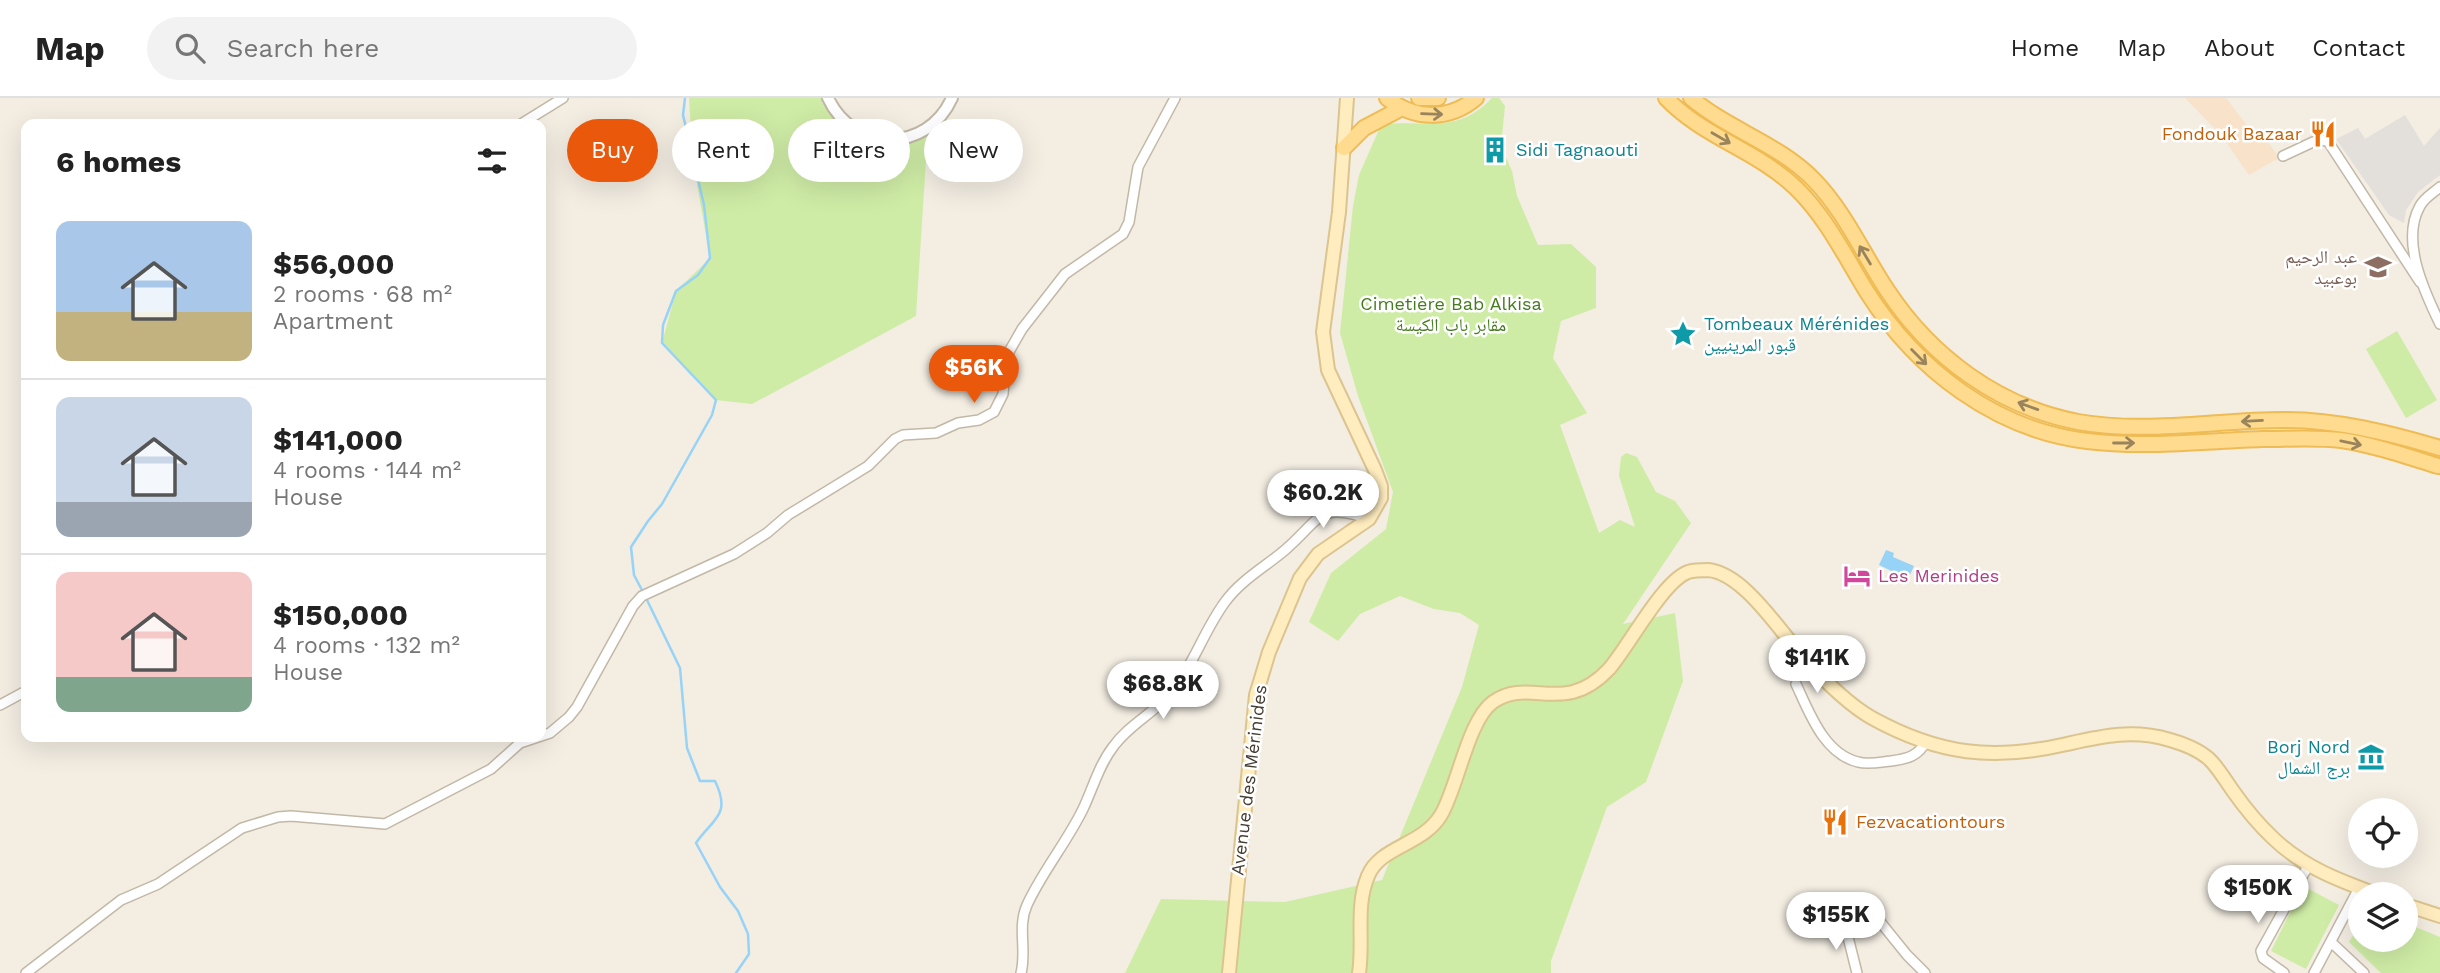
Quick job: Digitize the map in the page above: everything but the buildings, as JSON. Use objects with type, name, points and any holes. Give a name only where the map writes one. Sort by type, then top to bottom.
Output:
[{"type":"main road","points":[[1347,98],[1339,212],[1322,332],[1328,370],[1381,486],[1377,508],[1369,519]]},
{"type":"main road","points":[[1387,98],[1402,108],[1425,115],[1443,115],[1462,109],[1476,98]]},
{"type":"main road","points":[[1419,98],[1438,98]]},
{"type":"main road","points":[[1666,98],[1694,123],[1793,184],[1809,200],[1877,305],[1914,352],[1962,392],[2011,420],[2065,437],[2113,443],[2290,438],[2341,440],[2402,454],[2439,467]]},
{"type":"main road","points":[[1691,98],[1716,116],[1774,149],[1807,173],[1831,200],[1910,321],[1950,361],[2005,397],[2066,419],[2109,426],[2300,420],[2356,426],[2440,449],[2436,458],[2439,467]]},
{"type":"main road","points":[[1344,148],[1364,128],[1402,108]]},
{"type":"main road","name":"Avenue des Mérinides","points":[[1228,973],[1252,728],[1262,671],[1300,578],[1309,565],[1318,554],[1369,519]]},
{"type":"main road","points":[[1359,973],[1361,904],[1367,876],[1391,851],[1411,843],[1430,829],[1440,816],[1450,797],[1478,722],[1491,704],[1519,693],[1565,695],[1581,690],[1610,668],[1664,593],[1686,573],[1710,570],[1730,579],[1762,607],[1805,659],[1860,710],[1890,727],[1962,752],[1984,754],[2014,753],[2133,732],[2170,740],[2197,751],[2212,762],[2260,826],[2281,846],[2308,866],[2348,883]]},
{"type":"main road","points":[[2418,909],[2440,916]]},
{"type":"street","points":[[529,119],[563,98]]},
{"type":"street","points":[[828,98],[843,121],[855,130],[873,138],[894,139],[907,137],[929,127],[944,113],[952,98]]},
{"type":"street","points":[[546,734],[569,717],[577,707],[633,606],[646,594],[734,554],[767,533],[788,515],[868,466],[895,439],[903,435],[936,433],[958,423],[979,420],[994,412],[1003,394],[1006,357],[1030,318],[1065,274],[1123,234],[1129,222],[1138,167],[1175,98]]},
{"type":"street","points":[[2283,156],[2313,142],[2326,140],[2329,143],[2420,282],[2440,324]]},
{"type":"street","points":[[2420,282],[2414,248],[2416,218],[2422,203],[2440,187]]},
{"type":"street","points":[[1021,973],[1024,958],[1022,923],[1027,904],[1082,810],[1111,749],[1129,728],[1159,706],[1174,690],[1219,612],[1240,585],[1282,553],[1317,518],[1330,511],[1342,510],[1369,519]]},
{"type":"street","points":[[1796,684],[1812,718],[1828,743],[1859,763],[1902,760],[1917,754],[1926,741]]},
{"type":"street","points":[[0,705],[21,694]]},
{"type":"street","points":[[26,973],[121,900],[158,884],[242,828],[290,816],[385,824],[491,769],[523,742]]},
{"type":"street","points":[[2284,973],[2263,958],[2261,951],[2308,866]]},
{"type":"street","points":[[1857,973],[1845,925],[1865,903],[1925,973]]},
{"type":"street","points":[[2314,973],[2348,909]]},
{"type":"street","points":[[2331,942],[2364,973]]},
{"type":"shaded area","points":[[2185,98],[2226,98],[2256,137],[2262,133],[2279,158],[2249,175],[2221,135]]},
{"type":"shaded area","points":[[2405,115],[2424,146],[2440,128],[2440,175],[2418,192],[2406,210],[2404,223],[2389,215],[2336,139],[2358,128],[2365,139]]},
{"type":"green space","points":[[689,98],[822,98],[822,103],[841,119],[788,119],[788,182],[910,182],[910,132],[924,130],[925,182],[916,316],[752,404],[716,400],[662,343],[676,291],[710,258],[697,182],[774,182],[774,119],[690,119]]},
{"type":"green space","name":"Cimetière Bab Alkisa مقابر باب الكيسة","points":[[1492,98],[1499,98],[1505,106],[1501,146],[1512,171],[1517,196],[1538,245],[1571,244],[1596,267],[1596,308],[1561,321],[1553,358],[1587,413],[1560,425],[1599,533],[1620,520],[1635,527],[1619,476],[1621,457],[1626,453],[1637,457],[1656,492],[1675,501],[1691,523],[1623,624],[1675,613],[1683,681],[1646,782],[1607,807],[1551,961],[1551,973],[1125,973],[1161,899],[1285,902],[1382,880],[1462,687],[1479,625],[1460,613],[1434,609],[1400,596],[1360,614],[1338,641],[1309,622],[1331,573],[1386,529],[1393,492],[1358,396],[1340,333],[1353,206],[1359,175],[1381,125],[1453,121],[1479,110]]},
{"type":"green space","points":[[2397,331],[2437,400],[2406,418],[2366,349]]},
{"type":"green space","points":[[2303,886],[2339,905],[2306,969],[2271,951]]},
{"type":"green space","points":[[2418,928],[2440,937],[2440,973],[2381,973],[2359,952],[2418,952]]},
{"type":"water","points":[[1886,550],[1894,553],[1893,557],[1914,566],[1908,579],[1879,565]]},
{"type":"waterway","points":[[643,592],[634,575],[631,547],[662,504],[712,415],[716,400],[662,343],[663,325],[676,291],[698,275],[710,258],[704,205],[683,115],[685,98]]},
{"type":"waterway","points":[[646,598],[680,668],[687,748],[700,781],[715,781],[720,793],[721,810],[696,843],[720,887],[738,911],[748,934],[749,954],[736,973]]},
{"type":"place","name":"Fondouk Bazaar","points":[[2323,134]]},
{"type":"place","name":"Sidi Tagnaouti","points":[[1495,150]]},
{"type":"place","name":"عبد الرحيم بوعبيد","points":[[2378,267]]},
{"type":"place","name":"Tombeaux Mérénides قبور المرينيين","points":[[1683,334]]},
{"type":"place","name":"Les Merinides","points":[[1857,576]]},
{"type":"place","name":"Borj Nord برج الشمال","points":[[2371,757]]},
{"type":"place","name":"Fezvacationtours","points":[[1835,822]]}]
